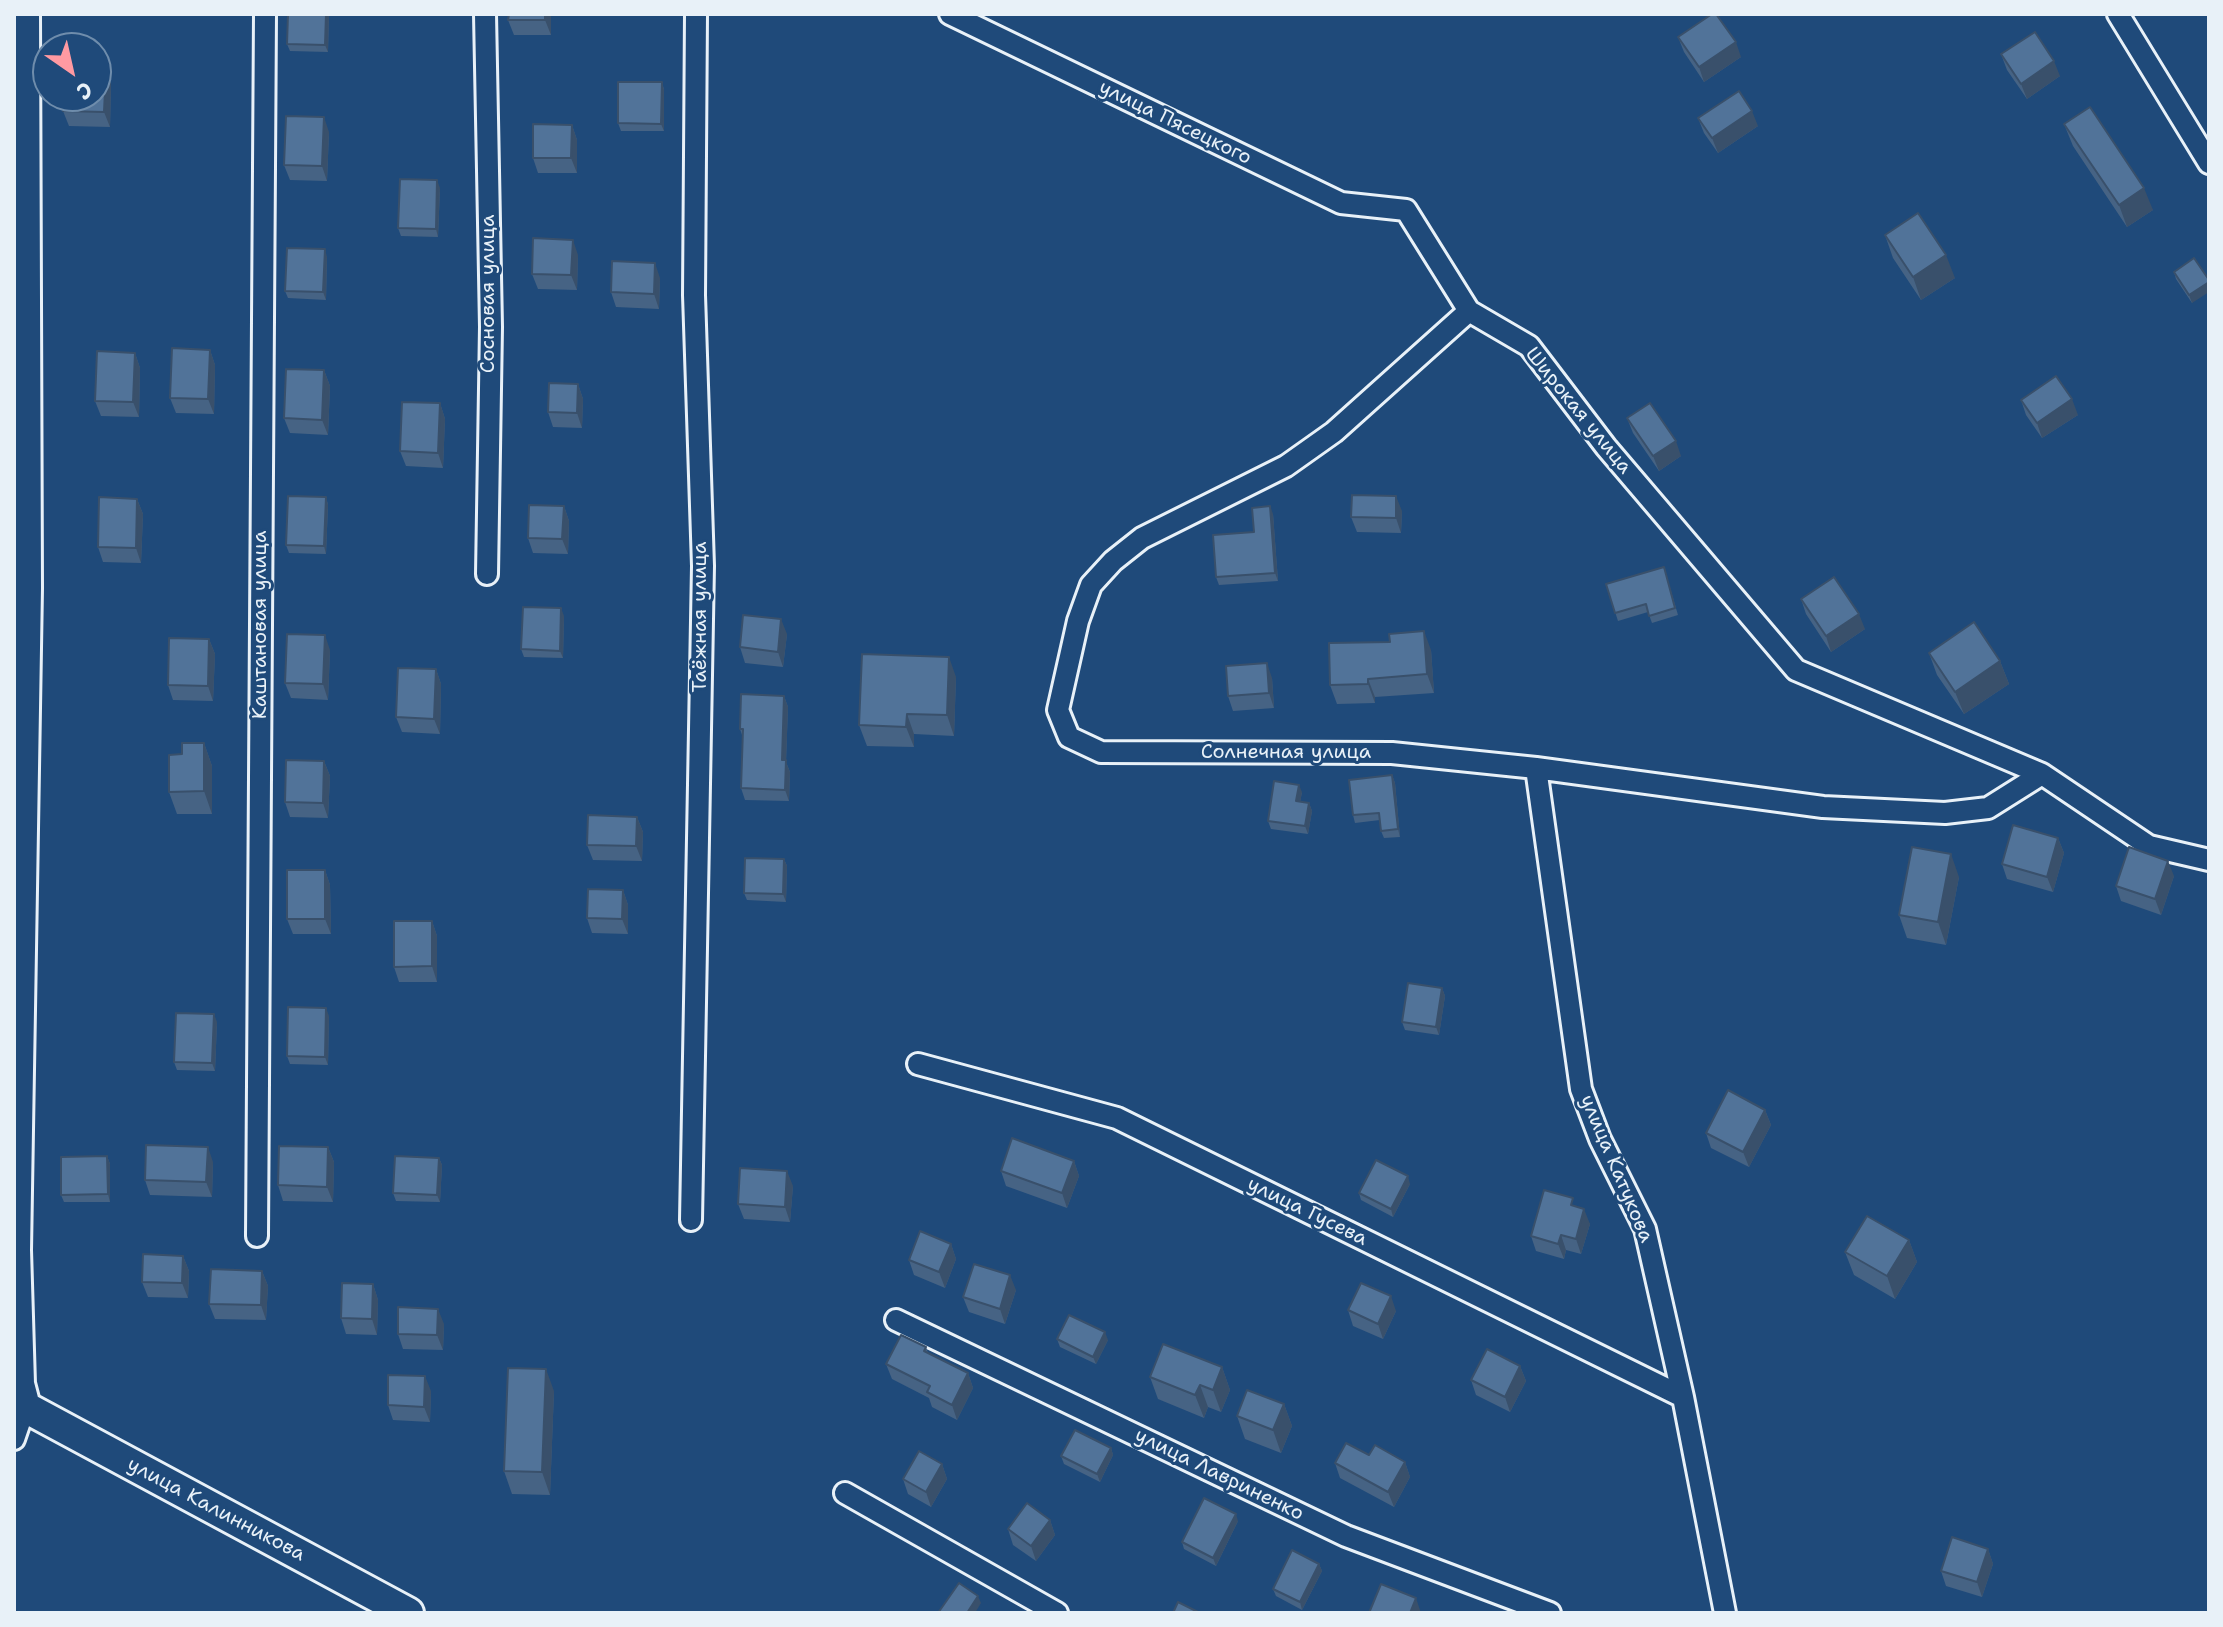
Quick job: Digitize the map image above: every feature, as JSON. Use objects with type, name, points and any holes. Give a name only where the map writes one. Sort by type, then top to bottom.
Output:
[{"type":"main road","points":[[24,14],[26,588],[15,1250],[19,1384],[25,1407]]},
{"type":"main road","name":"улица Калинникова","points":[[25,1407],[376,1606],[408,1613]]},
{"type":"street","name":"Каштановая улица","points":[[257,1236],[265,14]]},
{"type":"street","name":"Сосновая улица","points":[[485,14],[491,327],[487,574]]},
{"type":"street","name":"Таёжная улица","points":[[691,1220],[703,566],[694,295],[696,14]]},
{"type":"street","name":"улица Пясецкого","points":[[950,14],[1341,203],[1406,210],[1469,311]]},
{"type":"street","points":[[2118,14],[2209,163]]},
{"type":"street","name":"Солнечная улица","points":[[1469,311],[1334,432],[1286,466],[1142,538],[1113,561],[1091,585],[1078,621],[1058,710],[1069,737],[1101,752],[1392,753],[1536,768],[1823,807],[1945,813],[1988,808],[2042,774]]},
{"type":"street","name":"Широкая улица","points":[[1469,311],[1529,346],[1606,447],[1796,670],[2042,774],[2149,846],[2209,860]]},
{"type":"street","name":"улица Катукова","points":[[1536,768],[1581,1089],[1600,1139],[1645,1229],[1683,1397],[1725,1613]]},
{"type":"street","name":"улица Гусева","points":[[918,1064],[1117,1118],[1683,1397]]},
{"type":"street","name":"улица Лавриненко","points":[[896,1320],[1346,1536],[1550,1613]]},
{"type":"street","points":[[14,1439],[25,1407]]},
{"type":"street","points":[[845,1493],[1057,1613]]},
{"type":"building","points":[[288,14],[326,14],[325,45],[287,44]]},
{"type":"building","points":[[509,14],[545,14],[545,20],[508,20]]},
{"type":"building","points":[[1716,14],[1736,42],[1699,67],[1678,37]]},
{"type":"building","points":[[2035,32],[2054,61],[2021,84],[2001,54]]},
{"type":"building","points":[[618,82],[662,82],[661,124],[618,123]]},
{"type":"building","points":[[1739,91],[1752,111],[1712,138],[1698,118]]},
{"type":"building","points":[[2090,107],[2144,188],[2119,205],[2064,124]]},
{"type":"building","points":[[286,116],[324,117],[322,166],[284,165]]},
{"type":"building","points":[[533,124],[572,125],[571,158],[533,158]]},
{"type":"building","points":[[400,179],[437,180],[436,229],[398,228]]},
{"type":"building","points":[[1918,213],[1946,255],[1913,277],[1885,235]]},
{"type":"building","points":[[533,238],[573,240],[571,275],[532,274]]},
{"type":"building","points":[[287,248],[325,249],[323,292],[285,291]]},
{"type":"building","points":[[2194,258],[2209,282],[2189,295],[2174,272]]},
{"type":"building","points":[[612,261],[655,263],[654,294],[611,292]]},
{"type":"building","points":[[172,348],[210,350],[208,399],[170,398]]},
{"type":"building","points":[[97,351],[135,353],[133,402],[95,401]]},
{"type":"building","points":[[286,369],[324,370],[322,420],[284,418]]},
{"type":"building","points":[[2056,376],[2072,399],[2037,423],[2021,400]]},
{"type":"building","points":[[549,383],[578,384],[577,413],[548,412]]},
{"type":"building","points":[[402,402],[440,403],[438,453],[400,451]]},
{"type":"building","points":[[1650,403],[1676,441],[1653,456],[1627,418]]},
{"type":"building","points":[[1352,495],[1396,496],[1396,518],[1351,517]]},
{"type":"building","points":[[288,496],[326,497],[324,546],[286,545]]},
{"type":"building","points":[[99,497],[137,499],[136,548],[98,547]]},
{"type":"building","points":[[529,505],[564,506],[562,539],[528,538]]},
{"type":"building","points":[[1270,506],[1275,573],[1216,577],[1213,535],[1254,532],[1252,508]]},
{"type":"building","points":[[1664,567],[1675,608],[1649,616],[1646,604],[1615,613],[1606,584]]},
{"type":"building","points":[[1834,577],[1859,614],[1826,636],[1801,599]]},
{"type":"building","points":[[523,607],[561,608],[560,651],[521,649]]},
{"type":"building","points":[[743,615],[781,619],[778,652],[740,647]]},
{"type":"building","points":[[1974,622],[2000,661],[1955,692],[1929,653]]},
{"type":"building","points":[[1424,631],[1427,674],[1368,679],[1368,684],[1330,685],[1329,643],[1390,642],[1389,634]]},
{"type":"building","points":[[287,634],[325,635],[323,684],[285,683]]},
{"type":"building","points":[[169,638],[209,639],[208,686],[168,685]]},
{"type":"building","points":[[862,654],[949,657],[947,715],[907,714],[906,727],[859,725]]},
{"type":"building","points":[[1267,663],[1269,693],[1228,696],[1226,666]]},
{"type":"building","points":[[398,668],[436,669],[434,719],[396,717]]},
{"type":"building","points":[[741,694],[784,696],[782,760],[786,760],[785,790],[741,788]]},
{"type":"building","points":[[182,743],[204,743],[204,791],[169,792],[169,755],[182,754]]},
{"type":"building","points":[[286,760],[324,761],[323,803],[285,802]]},
{"type":"building","points":[[1392,775],[1398,829],[1381,831],[1379,813],[1353,815],[1349,780]]},
{"type":"building","points":[[1274,781],[1299,785],[1296,801],[1309,803],[1305,826],[1268,821]]},
{"type":"building","points":[[588,815],[637,817],[636,846],[587,845]]},
{"type":"building","points":[[2013,825],[2058,838],[2047,877],[2002,864]]},
{"type":"building","points":[[1912,847],[1951,854],[1938,922],[1899,915]]},
{"type":"building","points":[[2129,847],[2168,861],[2155,899],[2116,886]]},
{"type":"building","points":[[745,858],[784,859],[783,894],[744,893]]},
{"type":"building","points":[[287,870],[325,870],[325,919],[287,919]]},
{"type":"building","points":[[588,889],[623,890],[622,919],[587,918]]},
{"type":"building","points":[[394,921],[432,921],[432,966],[394,967]]},
{"type":"building","points":[[1408,983],[1442,988],[1436,1027],[1402,1022]]},
{"type":"building","points":[[288,1007],[326,1008],[325,1057],[287,1056]]},
{"type":"building","points":[[176,1013],[214,1014],[212,1063],[174,1062]]},
{"type":"building","points":[[1728,1090],[1765,1110],[1743,1152],[1706,1133]]},
{"type":"building","points":[[1012,1138],[1074,1161],[1062,1193],[1001,1171]]},
{"type":"building","points":[[146,1145],[208,1147],[206,1182],[145,1180]]},
{"type":"building","points":[[279,1146],[328,1147],[327,1187],[278,1185]]},
{"type":"building","points":[[107,1156],[108,1194],[61,1195],[61,1157]]},
{"type":"building","points":[[395,1156],[439,1158],[437,1195],[393,1193]]},
{"type":"building","points":[[1376,1160],[1408,1176],[1391,1209],[1359,1193]]},
{"type":"building","points":[[740,1168],[787,1171],[785,1207],[738,1204]]},
{"type":"building","points":[[1544,1190],[1573,1198],[1571,1205],[1584,1209],[1576,1239],[1561,1235],[1558,1244],[1531,1236]]},
{"type":"building","points":[[1867,1216],[1909,1240],[1887,1276],[1845,1252]]},
{"type":"building","points":[[920,1231],[951,1244],[939,1272],[909,1260]]},
{"type":"building","points":[[143,1254],[183,1256],[182,1283],[142,1282]]},
{"type":"building","points":[[974,1264],[1010,1275],[1000,1309],[963,1297]]},
{"type":"building","points":[[211,1269],[262,1271],[261,1305],[209,1304]]},
{"type":"building","points":[[342,1283],[373,1284],[372,1319],[341,1318]]},
{"type":"building","points":[[1361,1283],[1391,1296],[1378,1324],[1348,1310]]},
{"type":"building","points":[[398,1307],[438,1309],[437,1335],[398,1334]]},
{"type":"building","points":[[1069,1315],[1105,1332],[1093,1357],[1057,1339]]},
{"type":"building","points":[[901,1335],[926,1347],[924,1351],[968,1373],[952,1405],[927,1392],[930,1386],[886,1364]]},
{"type":"building","points":[[1163,1344],[1222,1367],[1213,1390],[1200,1385],[1195,1395],[1150,1377]]},
{"type":"building","points":[[1487,1349],[1520,1366],[1505,1397],[1471,1380]]},
{"type":"building","points":[[508,1368],[546,1369],[542,1472],[504,1471]]},
{"type":"building","points":[[388,1375],[425,1376],[424,1407],[388,1405]]},
{"type":"building","points":[[1247,1390],[1284,1404],[1273,1430],[1237,1416]]},
{"type":"building","points":[[1075,1430],[1111,1448],[1097,1474],[1061,1456]]},
{"type":"building","points":[[1346,1443],[1369,1455],[1375,1445],[1405,1462],[1388,1492],[1335,1463]]},
{"type":"building","points":[[919,1451],[942,1464],[926,1492],[903,1479]]},
{"type":"building","points":[[1204,1498],[1236,1514],[1213,1558],[1182,1542]]},
{"type":"building","points":[[1027,1503],[1050,1520],[1031,1546],[1008,1529]]},
{"type":"building","points":[[1952,1537],[1988,1549],[1977,1582],[1941,1571]]},
{"type":"building","points":[[1292,1550],[1319,1564],[1300,1602],[1273,1589]]},
{"type":"building","points":[[959,1583],[978,1596],[967,1613],[938,1613]]},
{"type":"building","points":[[1381,1584],[1416,1598],[1410,1613],[1369,1613]]},
{"type":"building","points":[[1178,1602],[1200,1613],[1173,1613]]}]
